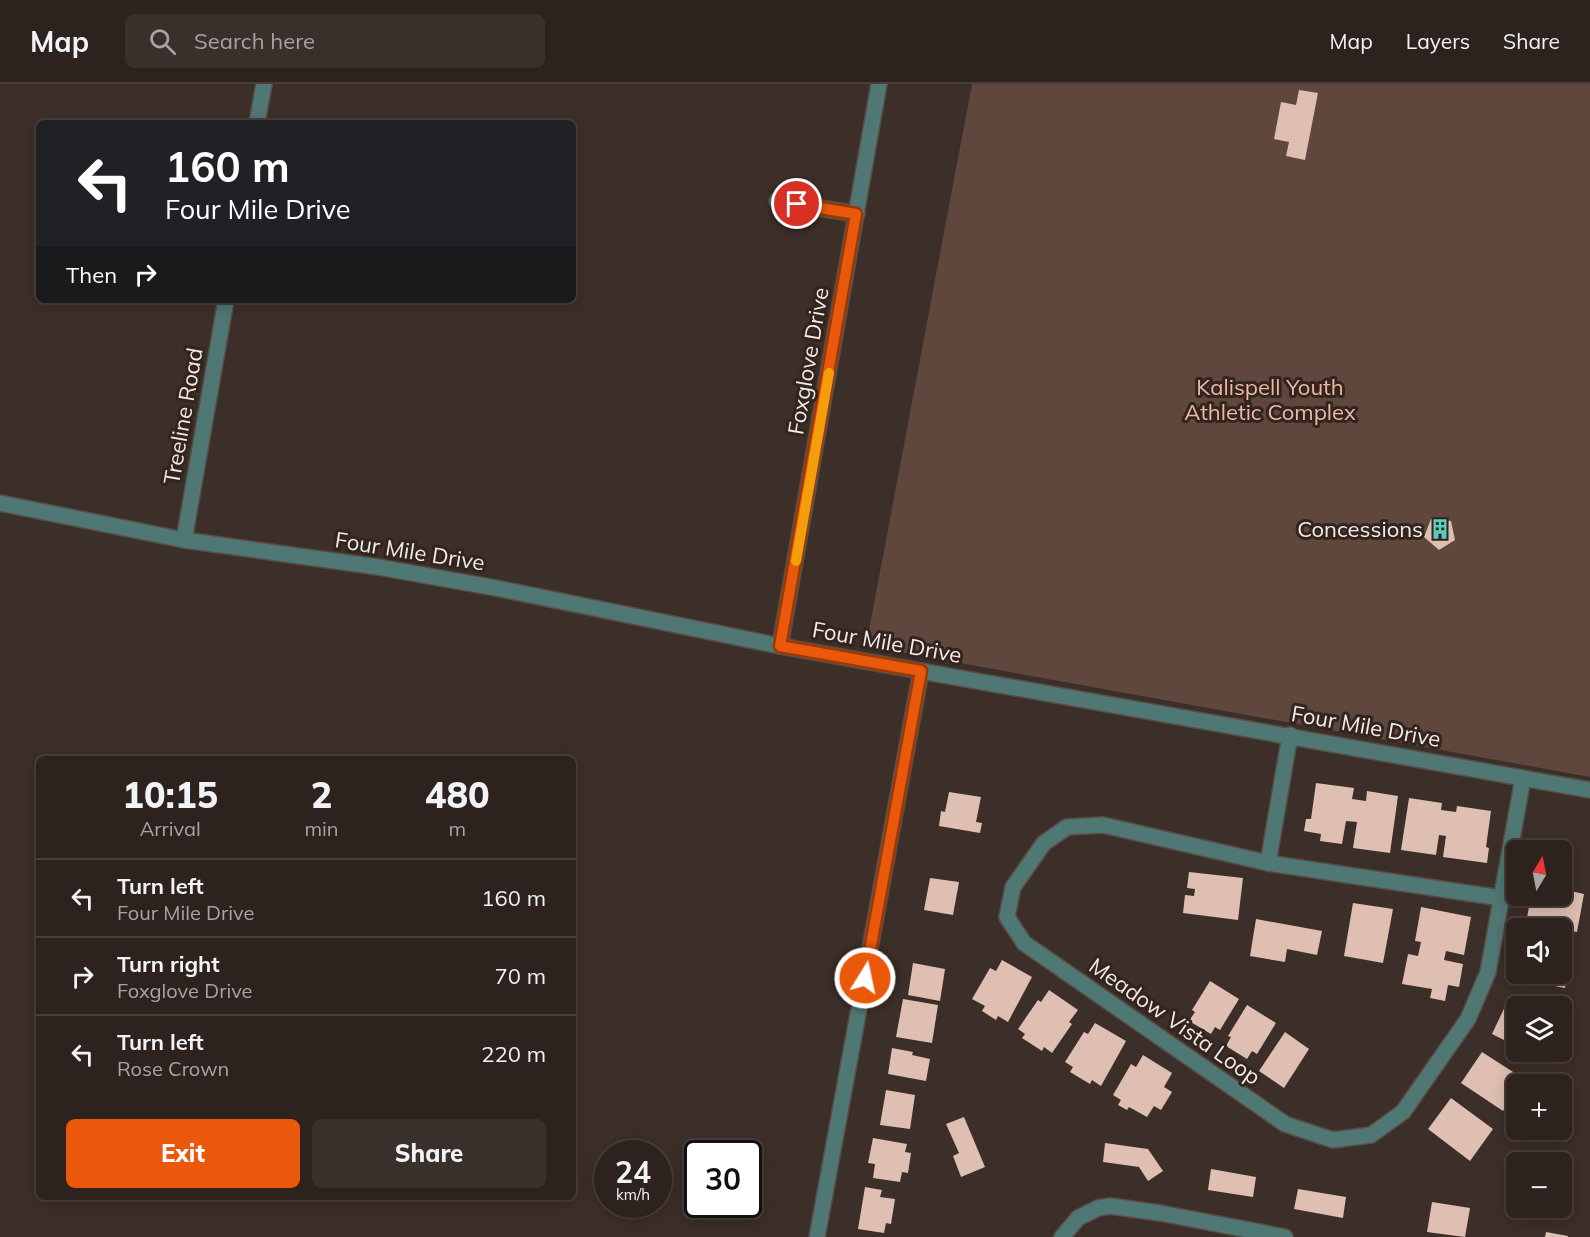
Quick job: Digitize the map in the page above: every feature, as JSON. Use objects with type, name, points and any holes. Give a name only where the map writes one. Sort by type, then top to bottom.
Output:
[{"type":"street","points":[[258,120],[264,84]]},
{"type":"street","name":"Foxglove Drive","points":[[780,646],[879,84]]},
{"type":"street","points":[[777,201],[856,214]]},
{"type":"street","name":"Treeline Road","points":[[184,540],[225,303]]},
{"type":"street","name":"Four Mile Drive","points":[[0,503],[184,540],[401,571],[507,590],[780,646],[1590,790]]},
{"type":"street","points":[[817,1237],[921,671]]},
{"type":"street","points":[[1268,863],[1290,735]]},
{"type":"street","name":"Meadow Vista Loop","points":[[1501,898],[1268,863],[1103,825],[1067,827],[1044,843],[1013,887],[1007,917],[1024,943],[1285,1124],[1333,1140],[1371,1135],[1403,1112],[1468,1019],[1488,972],[1523,778]]},
{"type":"street","points":[[1062,1237],[1078,1218],[1098,1208],[1110,1206],[1160,1213],[1285,1237]]},
{"type":"green space","name":"Kalispell Youth Athletic Complex","points":[[972,84],[1590,84],[1590,777],[866,646]]},
{"type":"building","points":[[1299,90],[1318,93],[1305,160],[1286,156],[1289,142],[1274,139],[1281,102],[1296,105]]},
{"type":"building","name":"Concessions","points":[[1431,519],[1451,521],[1455,540],[1439,550],[1424,537]]},
{"type":"building","points":[[1316,783],[1354,788],[1352,799],[1366,801],[1367,791],[1398,796],[1390,853],[1353,848],[1357,822],[1346,821],[1342,844],[1320,841],[1321,834],[1304,831],[1306,819],[1311,819]]},
{"type":"building","points":[[949,792],[981,797],[976,822],[982,823],[980,833],[939,826],[941,811],[945,812]]},
{"type":"building","points":[[1409,798],[1442,803],[1441,810],[1456,812],[1457,806],[1491,811],[1486,847],[1489,848],[1487,863],[1443,857],[1446,836],[1439,835],[1436,855],[1401,850]]},
{"type":"building","points":[[1189,872],[1243,878],[1238,920],[1183,913],[1185,895],[1194,896],[1195,889],[1187,888]]},
{"type":"building","points":[[930,878],[959,882],[953,915],[924,910]]},
{"type":"building","points":[[1572,891],[1584,894],[1577,932],[1572,931],[1572,918],[1527,918],[1529,906],[1572,906]]},
{"type":"building","points":[[1353,903],[1393,909],[1383,963],[1344,956]]},
{"type":"building","points":[[1421,907],[1471,917],[1464,955],[1446,951],[1444,960],[1463,964],[1459,987],[1448,985],[1445,1001],[1430,998],[1432,989],[1402,984],[1408,954],[1418,956],[1421,942],[1415,941]]},
{"type":"building","points":[[1256,919],[1322,931],[1317,955],[1287,949],[1285,962],[1250,956]]},
{"type":"building","points":[[1002,960],[1032,977],[1008,1022],[998,1016],[996,1020],[982,1011],[985,1006],[972,999],[990,968],[996,971]]},
{"type":"building","points":[[913,963],[945,969],[940,1001],[908,995]]},
{"type":"building","points":[[1210,981],[1239,999],[1220,1030],[1215,1027],[1211,1034],[1189,1021],[1195,1012],[1192,1010]]},
{"type":"building","points":[[1544,984],[1566,984],[1565,988]]},
{"type":"building","points":[[1049,990],[1078,1010],[1069,1022],[1072,1024],[1052,1053],[1044,1047],[1042,1051],[1022,1038],[1025,1034],[1018,1029],[1038,1000],[1041,1002]]},
{"type":"building","points":[[903,999],[938,1005],[932,1043],[896,1037]]},
{"type":"building","points":[[1506,1004],[1506,1041],[1492,1034]]},
{"type":"building","points":[[1247,1005],[1276,1023],[1257,1054],[1252,1051],[1247,1059],[1226,1046],[1231,1037],[1228,1036]]},
{"type":"building","points":[[1095,1023],[1126,1041],[1101,1086],[1092,1080],[1090,1084],[1070,1072],[1073,1067],[1065,1062],[1084,1032],[1088,1034]]},
{"type":"building","points":[[1285,1032],[1309,1049],[1284,1088],[1259,1071]]},
{"type":"building","points":[[892,1048],[913,1052],[912,1055],[930,1059],[926,1081],[888,1074]]},
{"type":"building","points":[[1482,1052],[1516,1074],[1506,1074],[1506,1106],[1503,1111],[1461,1083]]},
{"type":"building","points":[[1143,1055],[1172,1073],[1164,1087],[1172,1092],[1161,1110],[1154,1106],[1147,1117],[1129,1107],[1127,1110],[1118,1105],[1121,1100],[1113,1095],[1131,1064],[1136,1067]]},
{"type":"building","points":[[886,1090],[915,1095],[910,1129],[880,1125]]},
{"type":"building","points":[[1451,1098],[1493,1129],[1470,1161],[1428,1129]]},
{"type":"building","points":[[964,1117],[985,1167],[961,1177],[953,1156],[959,1153],[946,1124]]},
{"type":"building","points":[[873,1138],[907,1144],[905,1152],[911,1153],[908,1173],[902,1172],[900,1182],[873,1178],[875,1164],[868,1163]]},
{"type":"building","points":[[1105,1143],[1148,1149],[1163,1171],[1148,1181],[1139,1167],[1103,1162]]},
{"type":"building","points":[[1211,1169],[1256,1177],[1253,1197],[1208,1190]]},
{"type":"building","points":[[865,1187],[882,1190],[880,1197],[895,1199],[891,1224],[886,1223],[884,1233],[858,1229]]},
{"type":"building","points":[[1298,1189],[1346,1197],[1343,1218],[1294,1209]]},
{"type":"building","points":[[1432,1202],[1470,1208],[1465,1237],[1427,1232]]},
{"type":"building","points":[[1546,1232],[1568,1236],[1568,1237],[1545,1237]]},
{"type":"slow traffic","points":[[796,561],[829,373]]},
{"type":"place","name":"Concessions","points":[[1440,529]]},
{"type":"route","points":[[797,204],[856,214],[780,646],[921,671],[865,978]]}]
